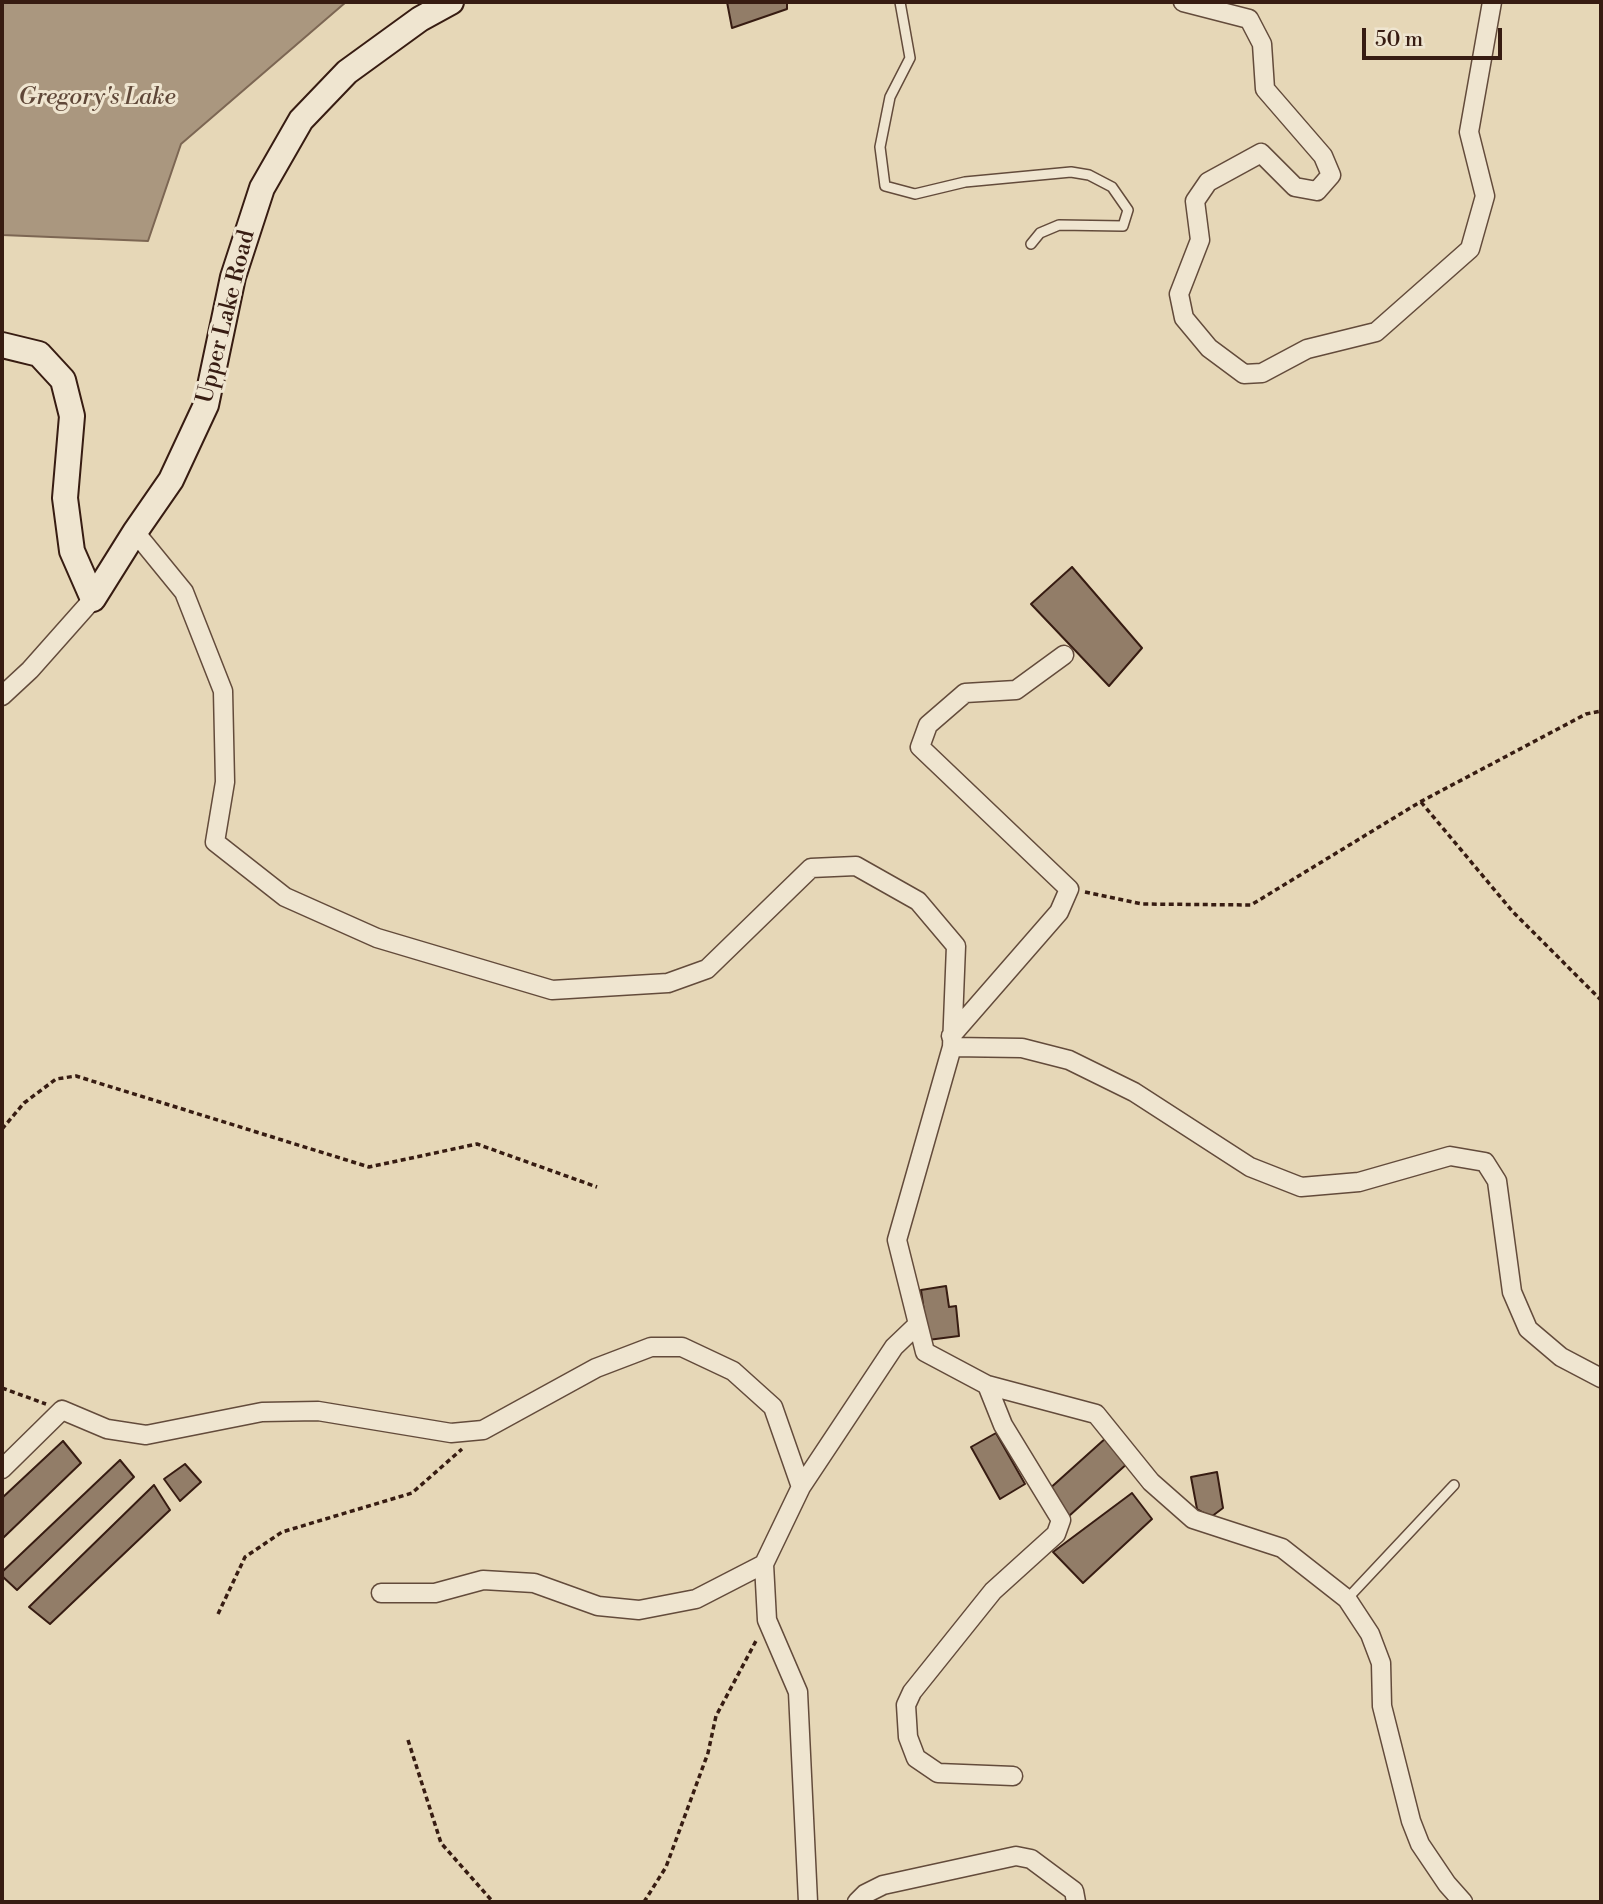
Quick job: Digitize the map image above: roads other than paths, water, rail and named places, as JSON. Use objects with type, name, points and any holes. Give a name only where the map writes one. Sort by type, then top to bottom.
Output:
[{"type":"street","name":"Upper Lake Road","points":[[93,599],[171,480],[206,405],[233,277],[262,188],[301,120],[347,72],[420,19],[451,2]]},
{"type":"street","points":[[1183,2],[1249,19],[1262,44],[1265,89],[1323,156],[1331,175],[1317,191],[1295,187],[1261,153],[1208,183],[1195,201],[1200,240],[1179,294],[1184,318],[1209,348],[1244,374],[1262,373],[1307,349],[1376,332],[1470,249],[1485,196],[1469,132],[1492,2]]},
{"type":"street","points":[[2,345],[39,354],[63,380],[72,416],[65,498],[72,551],[93,599],[30,670],[2,696]]},
{"type":"street","points":[[135,532],[184,592],[223,691],[225,782],[215,842],[285,897],[377,938],[552,990],[668,983],[707,969],[811,868],[856,866],[918,901],[956,946],[951,1042],[897,1240],[925,1352],[987,1385],[1096,1414],[1151,1482],[1193,1519],[1282,1548],[1347,1599],[1370,1634],[1381,1663],[1382,1706],[1410,1821],[1420,1844],[1447,1884],[1463,1902]]},
{"type":"street","points":[[951,1042],[1059,912],[1069,889],[920,747],[928,724],[965,692],[1016,690],[1064,655]]},
{"type":"street","points":[[951,1042],[1022,1048],[1069,1060],[1134,1092],[1250,1167],[1301,1187],[1359,1182],[1450,1156],[1485,1162],[1497,1181],[1512,1292],[1528,1329],[1561,1357],[1601,1378]]},
{"type":"street","points":[[808,1902],[798,1692],[767,1620],[764,1564],[801,1487],[894,1347],[917,1325]]},
{"type":"street","points":[[2,1469],[62,1410],[107,1429],[146,1435],[262,1412],[318,1411],[451,1433],[483,1430],[596,1368],[651,1346],[681,1347],[733,1371],[773,1407],[801,1487]]},
{"type":"street","points":[[987,1385],[1003,1425],[1061,1520],[1056,1534],[993,1591],[912,1692],[906,1705],[908,1737],[916,1758],[938,1773],[1013,1776]]},
{"type":"street","points":[[382,1593],[435,1593],[483,1580],[522,1582],[534,1583],[598,1606],[639,1610],[696,1599],[764,1564]]},
{"type":"street","points":[[857,1902],[865,1894],[883,1885],[1016,1856],[1031,1859],[1074,1891],[1076,1902]]},
{"type":"lane","points":[[901,2],[911,58],[890,97],[880,147],[885,186],[915,194],[965,183],[1071,172],[1089,175],[1112,187],[1128,210],[1123,226],[1059,225],[1040,233],[1031,244]]},
{"type":"lane","points":[[1347,1599],[1454,1485]]},
{"type":"water","name":"Gregory's Lake","points":[[2,2],[346,2],[181,144],[148,241],[2,235]]}]
